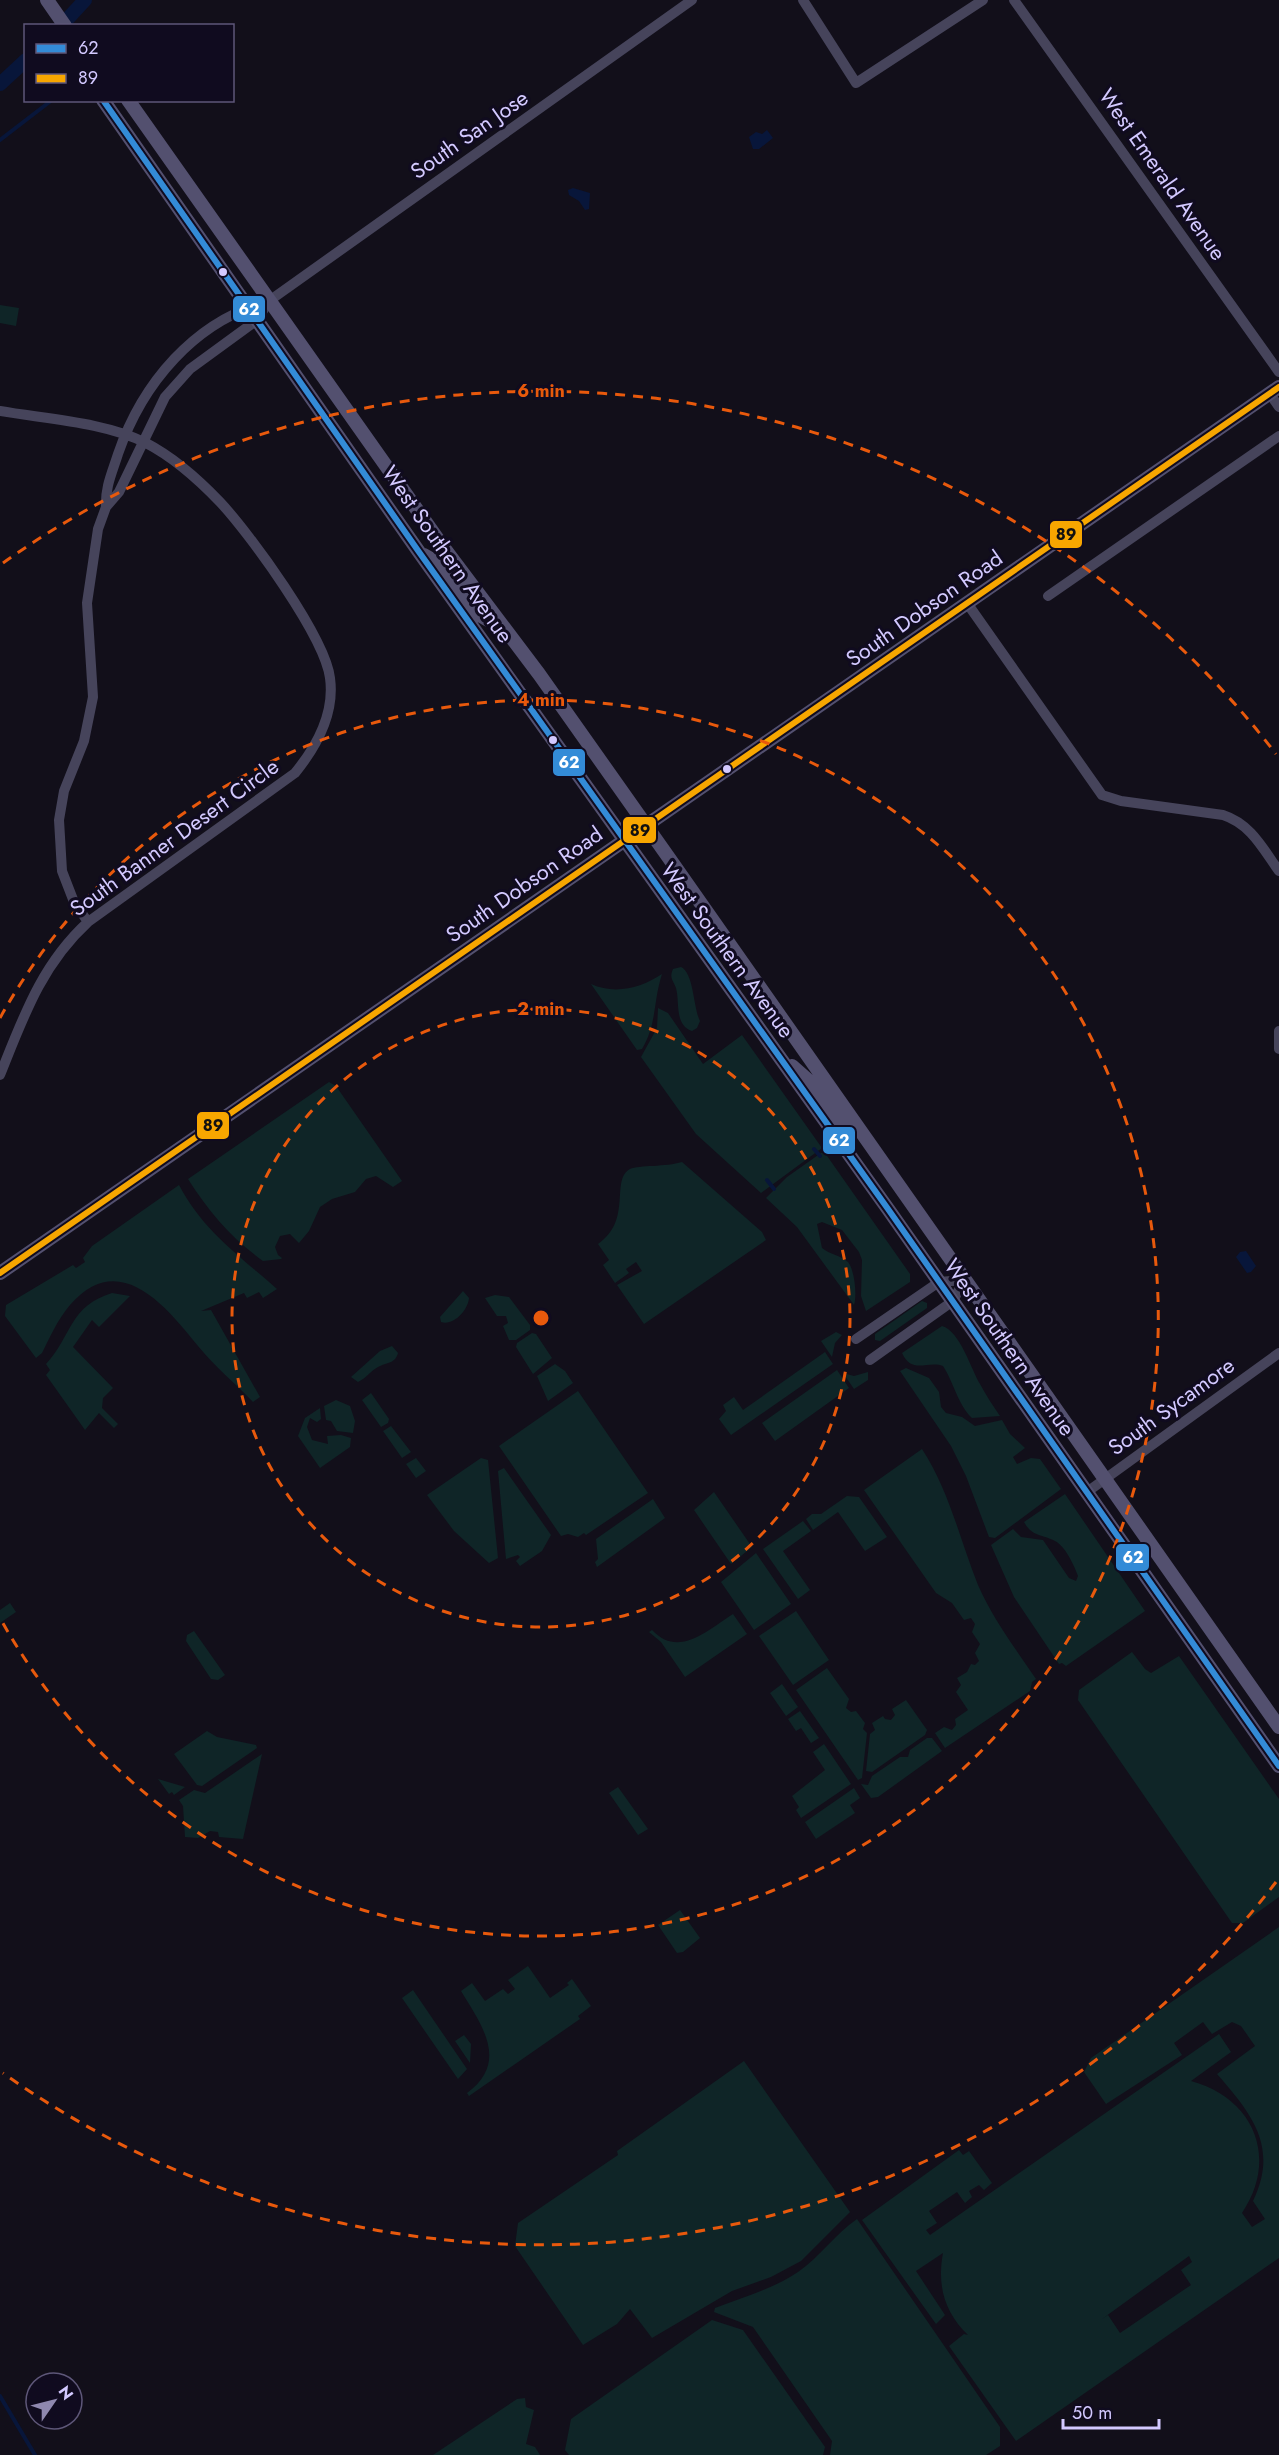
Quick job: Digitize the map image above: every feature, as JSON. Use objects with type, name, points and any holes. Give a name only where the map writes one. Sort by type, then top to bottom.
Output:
[{"type":"main road","points":[[47,0],[64,24]]},
{"type":"main road","name":"West Southern Avenue","points":[[104,102],[419,552],[939,1282],[1279,1766]]},
{"type":"main road","name":"West Southern Avenue","points":[[129,102],[395,478],[645,825],[1279,1727]]},
{"type":"main road","name":"South Dobson Road","points":[[0,1273],[1274,390]]},
{"type":"main road","points":[[377,492],[395,478]]},
{"type":"main road","points":[[419,552],[440,564],[481,616],[488,620],[496,619]]},
{"type":"main road","points":[[775,1052],[809,1081],[842,1124],[852,1130],[859,1129]]},
{"type":"street","name":"South San Jose","points":[[269,301],[692,0]]},
{"type":"street","points":[[803,0],[856,82],[983,0]]},
{"type":"street","name":"West Emerald Avenue","points":[[1014,0],[1279,372]]},
{"type":"street","points":[[106,507],[105,490],[125,434],[150,387],[165,368],[192,341],[247,307],[269,301]]},
{"type":"street","points":[[88,922],[74,902],[62,871],[59,820],[64,790],[84,741],[90,714],[93,676],[87,603],[98,529],[106,507],[119,492],[158,411],[176,383],[190,369],[256,320],[269,301]]},
{"type":"street","points":[[1274,390],[1279,407]]},
{"type":"street","name":"South Banner Desert Circle","points":[[0,411],[125,434],[144,442],[184,470],[221,503],[282,585],[321,646],[330,678],[329,712],[315,747],[295,773],[88,922],[53,959],[42,977],[27,1005],[0,1075]]},
{"type":"street","points":[[1048,596],[1279,436]]},
{"type":"street","points":[[967,603],[1102,795],[1121,801],[1223,815],[1238,820],[1251,831],[1279,871]]},
{"type":"street","points":[[1279,1031],[1279,1049]]},
{"type":"street","points":[[856,1339],[939,1282],[964,1280]]},
{"type":"street","points":[[870,1360],[952,1301],[964,1280]]},
{"type":"street","name":"South Sycamore","points":[[1086,1492],[1279,1353]]},
{"type":"green space","points":[[0,305],[19,308],[16,326],[0,323]]},
{"type":"green space","points":[[681,967],[685,970],[691,983],[700,1021],[697,1028],[692,1031],[682,1024],[676,988],[671,977],[673,969]]},
{"type":"green space","points":[[662,974],[653,1022],[642,1049],[637,1050],[591,984],[609,989],[628,988],[645,983]]},
{"type":"green space","points":[[658,1008],[668,1013],[703,1064],[742,1035],[822,1148],[761,1193],[696,1134],[641,1057],[657,1028]]},
{"type":"green space","points":[[329,1082],[336,1086],[402,1181],[393,1187],[376,1176],[366,1179],[355,1192],[332,1199],[320,1207],[309,1231],[299,1243],[290,1234],[280,1236],[275,1247],[281,1259],[263,1261],[221,1224],[188,1179]]},
{"type":"green space","points":[[821,1153],[825,1153],[910,1274],[910,1282],[866,1311],[861,1296],[862,1260],[859,1252],[842,1230],[822,1222],[817,1224],[822,1248],[845,1260],[850,1266],[855,1284],[854,1305],[797,1227],[766,1198],[787,1177]]},
{"type":"green space","points":[[682,1162],[762,1232],[766,1240],[644,1324],[617,1285],[642,1271],[636,1262],[626,1269],[629,1273],[615,1283],[603,1265],[609,1260],[598,1244],[609,1234],[615,1224],[624,1174],[634,1168]]},
{"type":"green space","points":[[179,1185],[199,1216],[211,1229],[277,1289],[263,1298],[259,1292],[247,1298],[244,1293],[201,1311],[211,1310],[260,1397],[253,1402],[211,1361],[156,1300],[124,1282],[106,1282],[88,1289],[66,1310],[42,1353],[36,1358],[5,1316],[6,1305],[73,1265],[76,1268],[85,1262],[83,1258],[92,1246]]},
{"type":"green space","points":[[463,1291],[469,1298],[463,1312],[451,1322],[441,1322],[440,1317]]},
{"type":"green space","points":[[112,1293],[130,1296],[99,1327],[92,1320],[73,1347],[113,1388],[103,1398],[102,1408],[118,1424],[114,1428],[99,1413],[85,1430],[46,1375],[50,1370],[46,1364],[79,1314],[98,1299]]},
{"type":"green space","points":[[495,1295],[509,1297],[530,1325],[530,1330],[516,1340],[509,1340],[503,1326],[508,1323],[506,1316],[497,1316],[485,1298]]},
{"type":"green space","points":[[922,1301],[927,1303],[927,1308],[880,1341],[875,1340],[875,1334]]},
{"type":"green space","points":[[942,1326],[948,1329],[960,1343],[980,1384],[1000,1416],[972,1418],[963,1407],[943,1366],[915,1365],[906,1360],[902,1353]]},
{"type":"green space","points":[[836,1332],[842,1335],[835,1343],[832,1357],[821,1341]]},
{"type":"green space","points":[[532,1333],[536,1334],[552,1358],[533,1374],[516,1347],[517,1343]]},
{"type":"green space","points":[[392,1346],[398,1353],[393,1361],[381,1365],[358,1382],[351,1377],[380,1351]]},
{"type":"green space","points":[[825,1352],[833,1364],[731,1435],[719,1419],[726,1411],[723,1405],[734,1397],[743,1410]]},
{"type":"green space","points":[[555,1364],[565,1371],[573,1383],[548,1401],[537,1376]]},
{"type":"green space","points":[[906,1368],[929,1378],[939,1392],[941,1407],[946,1413],[962,1417],[975,1426],[1002,1420],[1010,1434],[1025,1448],[1013,1457],[1017,1464],[1031,1458],[1040,1459],[1061,1489],[995,1538],[989,1537],[966,1476],[951,1446],[900,1371]]},
{"type":"green space","points":[[837,1370],[849,1388],[775,1441],[762,1423]]},
{"type":"green space","points":[[868,1372],[868,1380],[854,1389],[843,1373],[854,1376]]},
{"type":"green space","points":[[578,1391],[648,1493],[586,1535],[584,1533],[578,1537],[568,1534],[561,1536],[499,1446]]},
{"type":"green space","points":[[371,1393],[389,1419],[388,1423],[381,1427],[362,1400]]},
{"type":"green space","points":[[336,1400],[350,1406],[355,1421],[353,1433],[337,1431],[331,1421],[326,1420],[324,1406]]},
{"type":"green space","points":[[320,1408],[321,1419],[317,1422],[310,1418],[307,1427],[312,1440],[328,1444],[327,1436],[341,1435],[351,1438],[350,1447],[320,1468],[298,1436],[305,1418]]},
{"type":"green space","points":[[391,1426],[411,1452],[402,1458],[383,1431]]},
{"type":"green space","points":[[922,1449],[940,1481],[984,1598],[1036,1679],[1032,1682],[1030,1691],[945,1748],[935,1733],[944,1727],[952,1730],[956,1725],[955,1719],[968,1710],[956,1692],[961,1685],[957,1678],[967,1672],[971,1664],[975,1665],[979,1661],[975,1653],[980,1644],[972,1632],[975,1624],[971,1618],[964,1620],[952,1603],[936,1593],[864,1490]]},
{"type":"green space","points":[[416,1458],[426,1471],[416,1478],[406,1464]]},
{"type":"green space","points":[[481,1458],[488,1460],[498,1558],[489,1563],[454,1531],[427,1495]]},
{"type":"green space","points":[[504,1468],[551,1535],[542,1551],[520,1566],[516,1561],[520,1557],[518,1555],[506,1559],[498,1471]]},
{"type":"green space","points":[[714,1492],[752,1547],[731,1564],[694,1510]]},
{"type":"green space","points":[[1065,1494],[1145,1611],[1066,1666],[1059,1664],[1014,1597],[991,1545],[1013,1529],[1021,1537],[1043,1540],[1069,1578],[1076,1581],[1078,1576],[1069,1556],[1059,1543],[1034,1533],[1024,1522]]},
{"type":"green space","points":[[847,1496],[859,1497],[887,1537],[865,1551],[838,1512],[813,1530],[806,1519],[812,1514],[821,1514]]},
{"type":"green space","points":[[653,1499],[665,1518],[597,1567],[595,1562],[598,1559],[596,1539]]},
{"type":"green space","points":[[803,1521],[811,1531],[783,1551],[810,1590],[798,1599],[763,1549]]},
{"type":"green space","points":[[756,1553],[791,1604],[754,1630],[721,1582]]},
{"type":"green space","points":[[10,1603],[16,1612],[0,1623],[0,1610]]},
{"type":"green space","points":[[796,1611],[829,1660],[793,1685],[759,1636]]},
{"type":"green space","points":[[733,1614],[747,1634],[685,1677],[661,1642],[649,1632],[652,1630],[662,1638],[673,1642],[683,1642],[694,1639]]},
{"type":"green space","points":[[194,1631],[225,1675],[218,1680],[211,1679],[186,1641],[187,1635]]},
{"type":"green space","points":[[1132,1652],[1151,1673],[1179,1656],[1279,1799],[1279,1897],[1243,1923],[1232,1923],[1078,1700],[1079,1690]]},
{"type":"green space","points":[[827,1668],[849,1699],[846,1708],[851,1712],[856,1711],[865,1723],[863,1729],[867,1733],[862,1778],[858,1780],[796,1690]]},
{"type":"green space","points":[[782,1684],[798,1707],[786,1716],[770,1693]]},
{"type":"green space","points":[[906,1700],[927,1730],[925,1735],[872,1772],[866,1771],[870,1734],[875,1730],[872,1723],[883,1716],[891,1720],[895,1715],[892,1709]]},
{"type":"green space","points":[[800,1711],[819,1738],[811,1743],[801,1728],[796,1731],[788,1719]]},
{"type":"green space","points":[[207,1731],[217,1737],[256,1745],[257,1748],[202,1786],[197,1785],[174,1754]]},
{"type":"green space","points":[[927,1738],[932,1738],[942,1751],[878,1797],[871,1798],[861,1784],[868,1785],[872,1776],[900,1757],[908,1757],[910,1750]]},
{"type":"green space","points":[[824,1744],[851,1784],[801,1818],[796,1810],[799,1807],[792,1796],[825,1770],[813,1752]]},
{"type":"green space","points":[[262,1754],[243,1839],[219,1837],[218,1832],[210,1831],[198,1838],[185,1837],[183,1806],[179,1800],[194,1790],[205,1793]]},
{"type":"green space","points":[[158,1779],[185,1787],[174,1795],[172,1792],[169,1794]]},
{"type":"green space","points":[[618,1787],[648,1829],[638,1835],[609,1793]]},
{"type":"green space","points":[[854,1788],[860,1798],[850,1805],[855,1813],[816,1839],[805,1822]]},
{"type":"green space","points":[[680,1910],[700,1938],[683,1952],[677,1953],[658,1925]]},
{"type":"green space","points":[[1279,1927],[1279,2258],[1016,2441],[949,2346],[964,2334],[968,2335],[953,2317],[944,2297],[941,2276],[943,2253],[916,2271],[945,2315],[936,2324],[862,2220],[959,2150],[963,2155],[969,2151],[992,2183],[984,2190],[979,2185],[969,2191],[972,2197],[965,2203],[957,2192],[929,2211],[937,2223],[926,2230],[930,2235],[1219,2034],[1231,2052],[1191,2081],[1213,2089],[1231,2101],[1245,2116],[1254,2133],[1259,2152],[1258,2172],[1253,2192],[1242,2213],[1252,2227],[1265,2219],[1253,2201],[1260,2182],[1263,2164],[1258,2132],[1241,2103],[1217,2074],[1255,2046],[1241,2026],[1232,2022],[1212,2034],[1203,2022],[1174,2043],[1182,2055],[1106,2104],[1084,2072],[1091,2058]],"holes":[[[1189,2256],[1192,2262],[1181,2270],[1191,2285],[1120,2333],[1108,2315],[1102,2319]]]},
{"type":"green space","points":[[528,1966],[550,1998],[569,1985],[567,1983],[572,1979],[591,2006],[578,2016],[580,2019],[469,2096],[467,2093],[480,2081],[487,2069],[489,2056],[488,2043],[483,2030],[461,1991],[472,1983],[485,2001],[503,1989],[508,1994],[515,1989],[508,1980]]},
{"type":"green space","points":[[413,1990],[467,2069],[458,2079],[402,1998]]},
{"type":"green space","points":[[464,2035],[471,2044],[470,2063],[455,2041]]},
{"type":"green space","points":[[744,2061],[850,2212],[801,2261],[771,2277],[732,2291],[652,2338],[630,2309],[617,2324],[583,2345],[515,2246],[518,2223],[618,2155],[617,2151]]},
{"type":"green space","points":[[857,2219],[1000,2427],[1000,2446],[986,2455],[830,2455],[832,2441],[753,2327],[714,2312],[715,2308],[768,2288],[798,2272]]},
{"type":"green space","points":[[712,2320],[743,2330],[825,2447],[823,2455],[569,2455],[565,2450],[571,2419]]},
{"type":"green space","points":[[525,2398],[526,2407],[534,2410],[526,2444],[535,2447],[540,2455],[433,2455],[517,2399]]},
{"type":"water","points":[[767,130],[773,138],[759,149],[753,149],[749,137],[756,132],[762,134]]},
{"type":"water","points":[[573,188],[590,193],[589,209],[585,210],[579,201],[569,195],[568,190]]},
{"type":"water","points":[[1246,1251],[1256,1266],[1247,1273],[1236,1257],[1240,1252]]},
{"type":"waterway","points":[[63,24],[85,0]]},
{"type":"waterway","points":[[0,84],[24,62]]},
{"type":"waterway","points":[[0,140],[49,102]]},
{"type":"waterway","points":[[814,1149],[820,1156]]},
{"type":"waterway","points":[[767,1180],[774,1189]]},
{"type":"waterway","points":[[0,2396],[35,2455]]},
{"type":"transit line","name":"62","points":[[104,102],[419,552],[888,1209],[1279,1766]]},
{"type":"transit line","name":"89","points":[[0,1273],[1279,387]]}]
